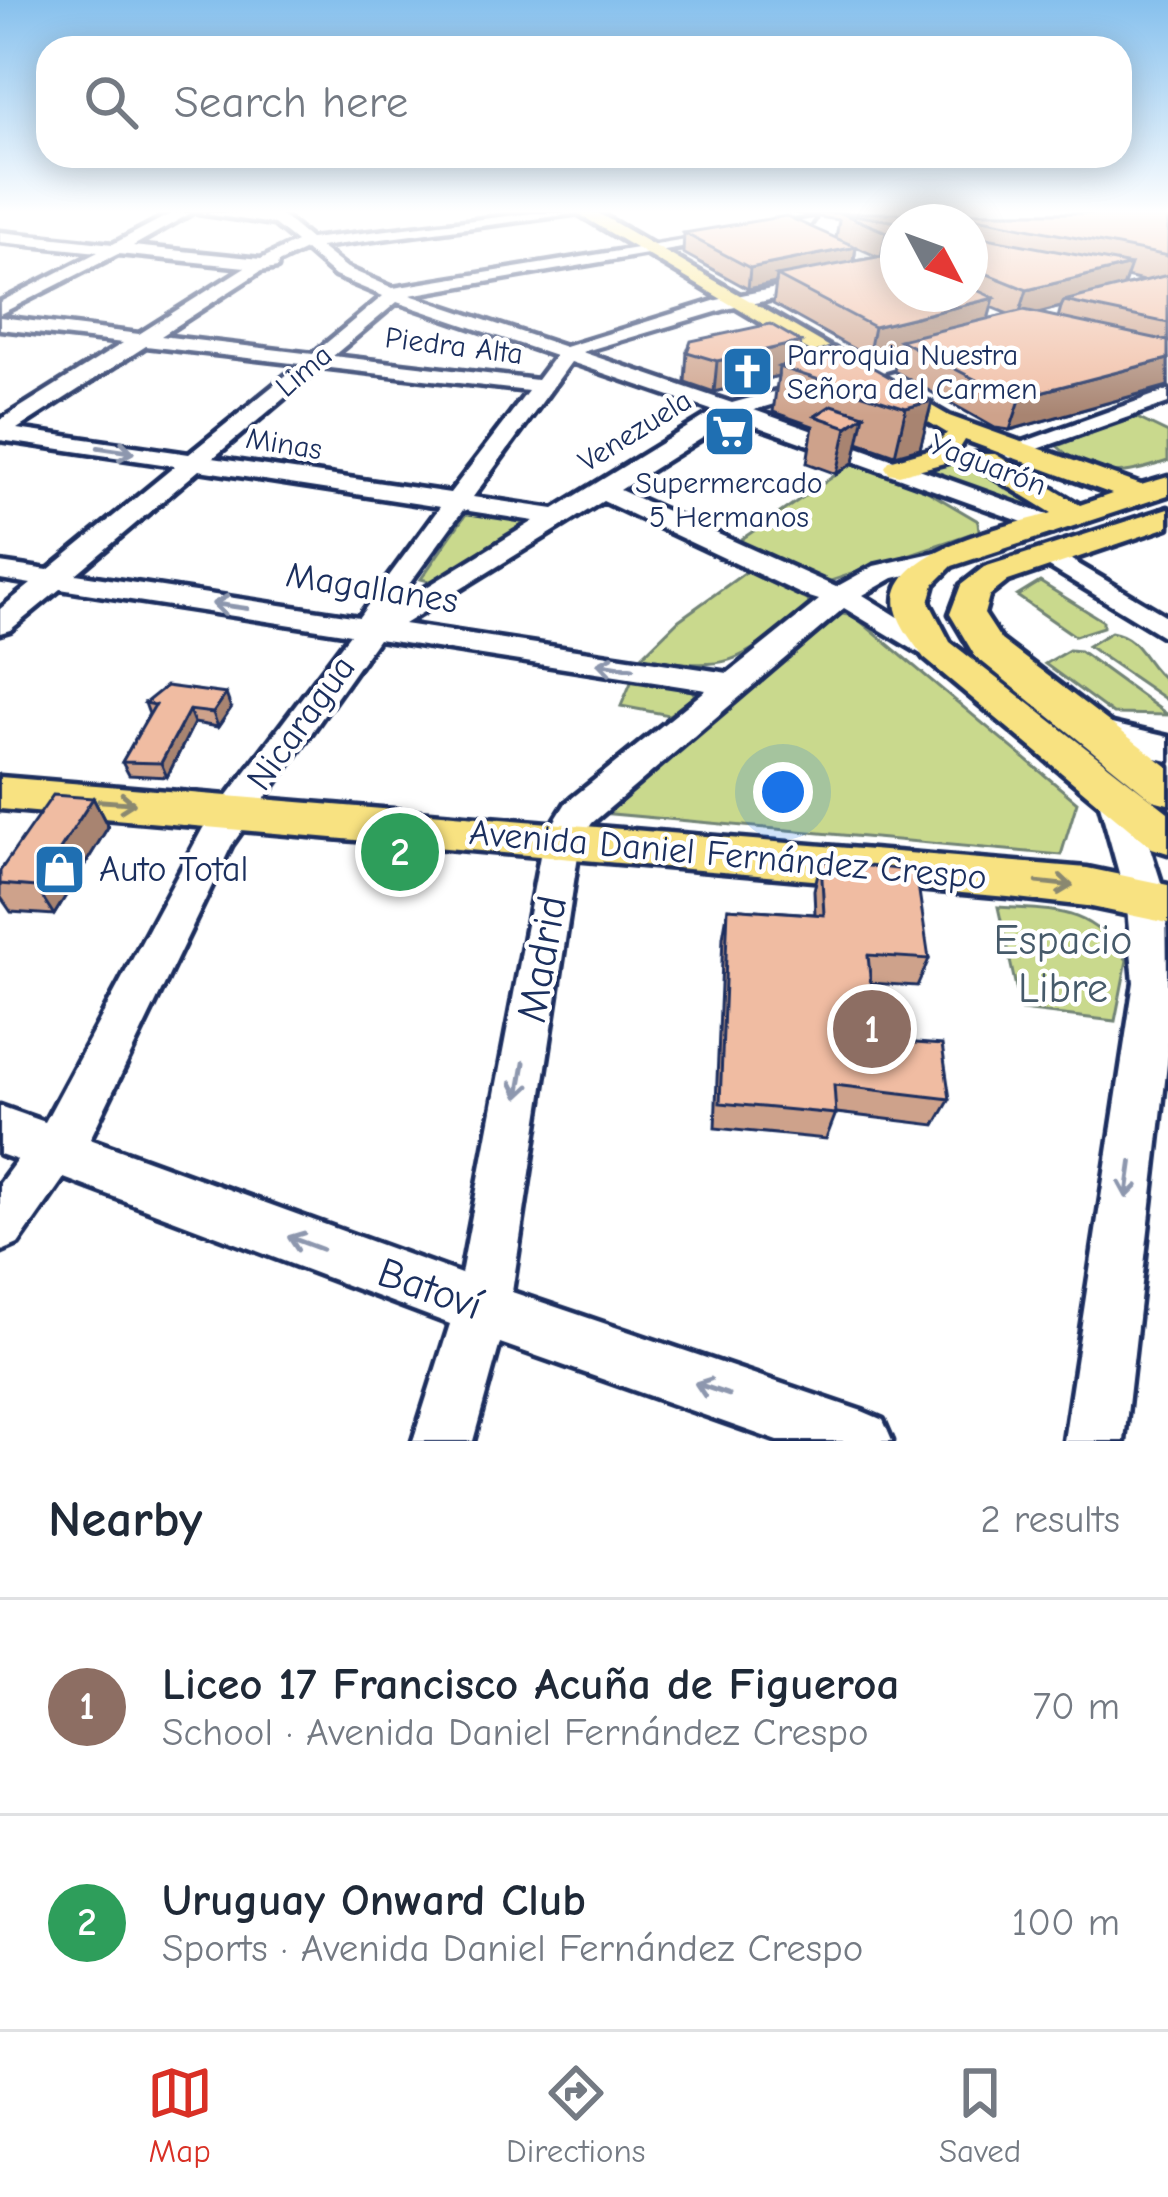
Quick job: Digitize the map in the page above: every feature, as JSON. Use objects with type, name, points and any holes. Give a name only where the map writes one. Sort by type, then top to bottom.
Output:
[{"type":"main road","points":[[691,280],[940,422],[1010,451],[1160,496]]},
{"type":"main road","points":[[848,372],[952,440],[1060,532]]},
{"type":"main road","points":[[899,467],[942,455],[952,440]]},
{"type":"main road","points":[[1160,496],[1060,532],[1015,537],[941,559],[915,583],[910,601],[919,627],[938,650],[985,667],[1094,732],[1168,789]]},
{"type":"main road","points":[[1160,496],[1060,532],[996,574],[968,602],[985,667],[1115,794],[1168,836]]},
{"type":"main road","points":[[996,574],[1015,537]]},
{"type":"main road","name":"Avenida Daniel Fernández Crespo","points":[[0,794],[1087,887],[1157,901]]},
{"type":"street","points":[[0,309],[56,280]]},
{"type":"street","points":[[0,432],[237,280]]},
{"type":"street","name":"Yaguarón","points":[[343,280],[899,467],[1060,532],[1168,629]]},
{"type":"street","name":"Yaguarón","points":[[359,280],[394,295]]},
{"type":"street","name":"Lima","points":[[0,624],[394,295],[451,280]]},
{"type":"street","points":[[567,354],[578,346],[729,303],[839,280]]},
{"type":"street","name":"Piedra Alta","points":[[0,323],[544,387]]},
{"type":"street","name":"Venezuela","points":[[372,626],[403,614],[730,410],[848,372],[956,345]]},
{"type":"street","name":"Nicaragua","points":[[0,1226],[72,1125],[216,838],[372,626],[375,610],[567,354]]},
{"type":"street","points":[[1010,451],[1168,396]]},
{"type":"street","points":[[813,438],[844,426]]},
{"type":"street","name":"Minas","points":[[0,432],[558,517]]},
{"type":"street","name":"Yaguarón","points":[[899,467],[1015,537]]},
{"type":"street","points":[[602,490],[813,589],[876,611],[938,650]]},
{"type":"street","points":[[562,840],[581,811],[841,596],[884,572],[941,559]]},
{"type":"street","name":"Magallanes","points":[[0,572],[731,684]]},
{"type":"street","points":[[1094,732],[1168,749]]},
{"type":"street","points":[[1094,1441],[1155,982],[1157,901],[1115,794]]},
{"type":"street","name":"Madrid","points":[[443,1441],[482,1309],[562,840]]},
{"type":"street","name":"Batoví","points":[[0,1130],[482,1309],[862,1441]]},
{"type":"green space","points":[[1133,416],[1168,433],[1168,461],[1110,473],[1085,466],[1057,446]]},
{"type":"green space","points":[[956,451],[1047,510],[1019,510],[922,468]]},
{"type":"green space","points":[[856,461],[922,488],[978,521],[979,531],[825,583],[733,545]]},
{"type":"green space","points":[[466,514],[532,524],[436,583],[421,579]]},
{"type":"green space","points":[[750,569],[807,597],[809,604],[734,659],[697,664],[641,657],[679,620]]},
{"type":"green space","points":[[1040,582],[1103,621],[1103,627],[1075,636],[1017,596]]},
{"type":"green space","points":[[842,614],[854,616],[1077,802],[1061,855],[601,813]]},
{"type":"green space","points":[[1111,632],[1130,640],[1168,682],[1168,701],[1088,646]]},
{"type":"green space","points":[[1069,650],[1080,651],[1168,715],[1113,714],[1045,664]]},
{"type":"green space","points":[[633,678],[691,688],[695,696],[669,715],[621,706]]},
{"type":"green space","name":"Espacio Libre","points":[[998,907],[1071,915],[1113,943],[1127,960],[1115,1021],[1021,1010]]},
{"type":"building","points":[[785,280],[880,280],[880,312],[936,312],[874,327]]},
{"type":"building","points":[[1003,280],[1068,280],[1027,290]]},
{"type":"building","points":[[1147,280],[1168,280],[1168,323],[1064,301]]},
{"type":"building","points":[[1024,310],[1168,341],[1168,359],[1021,397],[1005,395],[900,340]]},
{"type":"building","points":[[770,324],[801,342],[717,361],[687,352],[691,341]]},
{"type":"building","points":[[835,346],[932,401],[906,408],[779,367]]},
{"type":"building","points":[[832,405],[864,415],[847,427],[815,416]]},
{"type":"building","points":[[166,686],[226,694],[213,713],[189,710],[161,763],[122,762],[155,705],[145,703]]},
{"type":"building","points":[[53,795],[93,798],[36,887],[0,884],[0,871]]},
{"type":"building","points":[[821,861],[916,871],[929,959],[868,955],[876,1040],[942,1045],[950,1099],[834,1085],[836,1114],[720,1103],[728,908],[824,915]]},
{"type":"place","name":"Parroquia Nuestra Señora del Carmen","points":[[748,372]]},
{"type":"place","name":"Supermercado 5 Hermanos","points":[[729,431]]},
{"type":"place","name":"Uruguay Onward Club","points":[[400,852]]},
{"type":"place","name":"Auto Total","points":[[60,869]]},
{"type":"place","name":"Liceo 17 Francisco Acuña de Figueroa","points":[[872,1029]]}]
